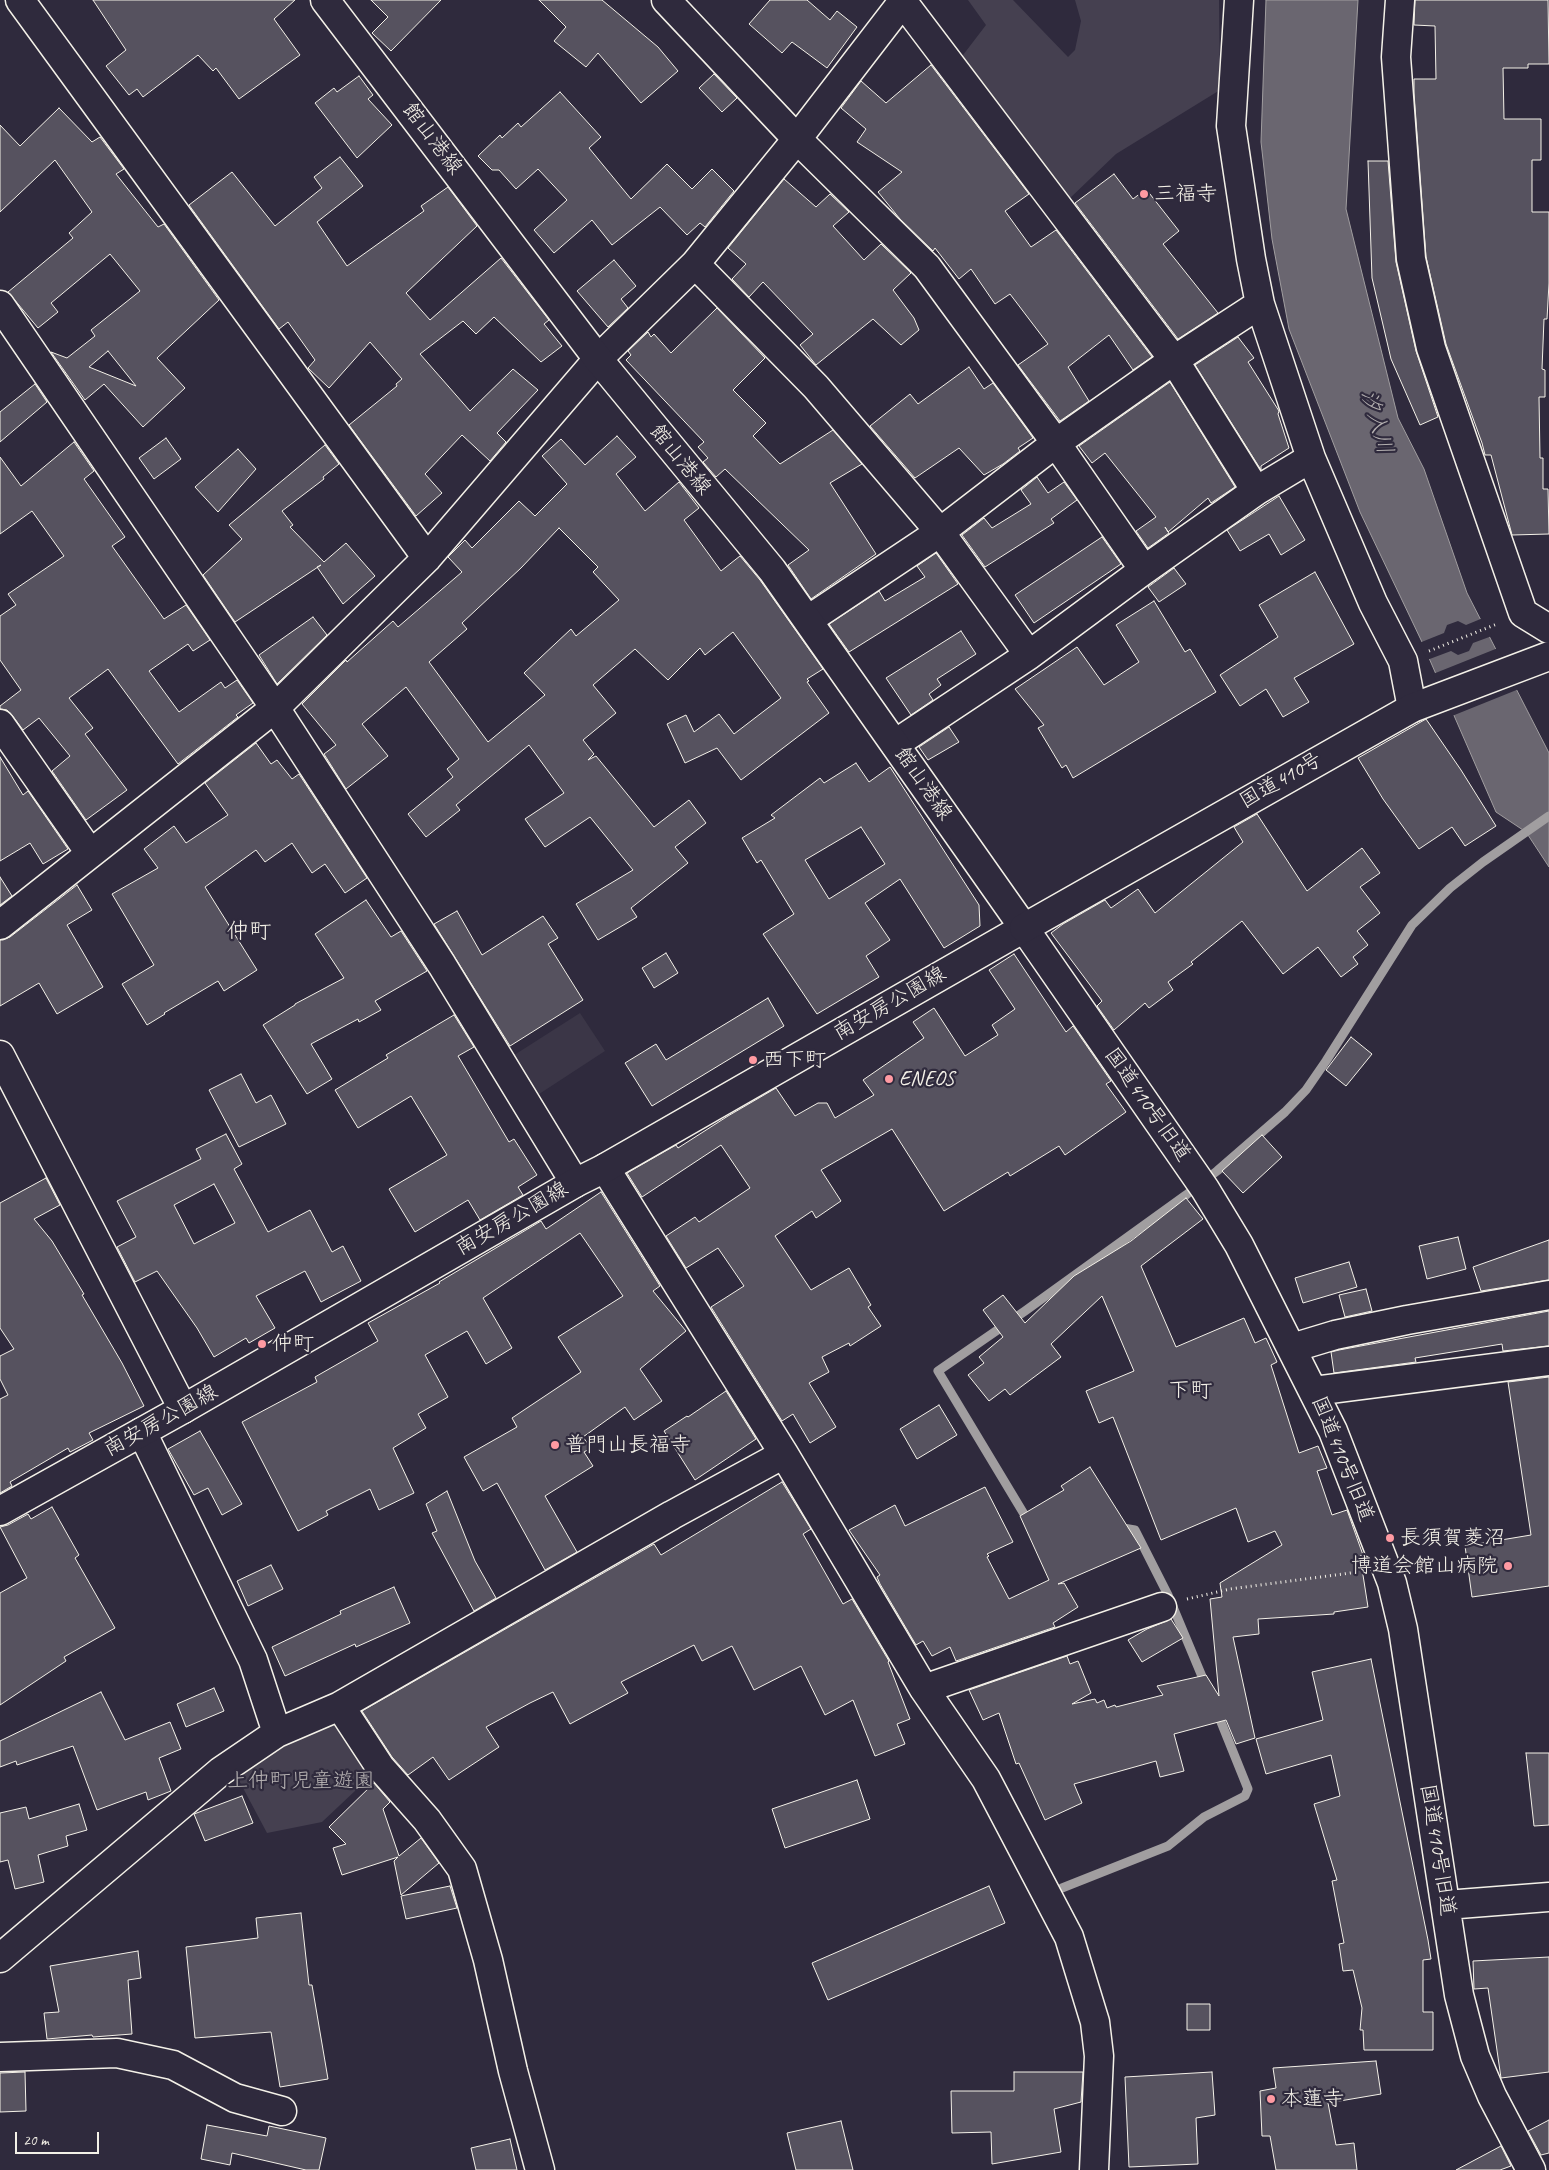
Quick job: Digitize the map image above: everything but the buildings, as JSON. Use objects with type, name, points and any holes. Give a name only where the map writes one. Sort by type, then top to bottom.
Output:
[{"type":"main road","points":[[20,0],[428,558]]},
{"type":"main road","name":"館山港線","points":[[325,0],[598,359],[772,570],[1024,928]]},
{"type":"main road","points":[[666,0],[797,140],[927,267],[1056,442],[1144,570]]},
{"type":"main road","points":[[1239,0],[1231,126],[1251,259],[1260,304],[1311,458],[1372,603],[1403,662],[1412,708]]},
{"type":"main road","points":[[1400,0],[1396,57],[1411,259],[1429,339],[1524,613],[1549,629]]},
{"type":"main road","points":[[0,925],[275,708],[428,558],[598,359],[695,264],[797,140],[904,1],[1174,360],[1256,492]]},
{"type":"main road","points":[[695,264],[816,387],[940,532],[1029,656]]},
{"type":"main road","points":[[808,620],[940,532],[1056,442],[1174,360],[1260,304]]},
{"type":"main road","points":[[0,305],[275,708],[442,965],[575,1182]]},
{"type":"main road","points":[[895,744],[1029,656],[1144,570],[1256,492],[1311,458]]},
{"type":"main road","name":"国道410号","points":[[1024,928],[1412,708],[1549,656]]},
{"type":"main road","points":[[0,724],[90,853]]},
{"type":"main road","name":"南安房公園線","points":[[0,1511],[183,1409],[575,1182],[605,1168],[1024,928]]},
{"type":"main road","name":"国道410号旧道","points":[[1024,928],[1201,1184],[1239,1245],[1333,1432],[1386,1569],[1403,1629],[1459,1995],[1475,2056],[1492,2096],[1531,2170]]},
{"type":"main road","points":[[0,1055],[183,1409]]},
{"type":"main road","points":[[605,1168],[784,1454],[924,1689],[986,1779],[1069,1937],[1095,2022],[1099,2056],[1094,2170]]},
{"type":"main road","points":[[1292,1348],[1335,1335],[1407,1320],[1549,1295]]},
{"type":"main road","points":[[1314,1391],[1549,1361]]},
{"type":"main road","points":[[142,1432],[253,1660],[276,1733]]},
{"type":"main road","points":[[0,1958],[221,1771],[276,1733],[340,1706],[672,1515],[784,1454]]},
{"type":"main road","points":[[924,1689],[1170,1604]]},
{"type":"main road","points":[[340,1706],[380,1767],[427,1820],[462,1869],[488,1960],[513,2071],[540,2170]]},
{"type":"main road","points":[[1446,1905],[1549,1898]]},
{"type":"main road","points":[[0,2056],[117,2053],[173,2065],[235,2098],[282,2111]]},
{"type":"path","points":[[1428,652],[1504,621]]},
{"type":"path","points":[[1170,1604],[1230,1590],[1386,1569]]},
{"type":"shaded area","points":[[580,1013],[605,1051],[533,1098],[508,1059]]},
{"type":"green space","points":[[968,0],[1013,0],[1068,57],[1075,50],[1081,21],[1075,0],[1219,0],[1220,90],[1116,154],[1068,200],[960,59],[986,25]]},
{"type":"green space","name":"上仲町児童遊園","points":[[336,1717],[373,1774],[322,1822],[267,1833],[234,1771],[281,1741]]},
{"type":"water","name":"汐入川","points":[[1266,0],[1358,0],[1346,209],[1398,418],[1424,469],[1467,593],[1549,753],[1549,867],[1526,832],[1496,812],[1422,642],[1360,512],[1289,329],[1272,239],[1261,142]]},
{"type":"pier","points":[[1483,618],[1492,636],[1473,643],[1469,651],[1458,655],[1451,651],[1427,660],[1419,643],[1444,633],[1447,625],[1458,621],[1466,625]]},
{"type":"pier","points":[[1498,648],[1519,689],[1452,716],[1433,674]]},
{"type":"waterway","points":[[1030,1524],[938,1371],[1186,1195],[1217,1171],[1285,1112],[1306,1090],[1326,1061],[1412,925],[1450,888],[1483,862],[1549,816]]},
{"type":"waterway","points":[[1117,1527],[1135,1530],[1168,1595],[1206,1686]]},
{"type":"waterway","points":[[1062,1888],[1168,1846],[1204,1817],[1245,1796],[1248,1789],[1217,1712]]},
{"type":"place","name":"三福寺","points":[[1144,194]]},
{"type":"place","name":"西下町","points":[[753,1060]]},
{"type":"place","name":"ENEOS","points":[[889,1079]]},
{"type":"place","name":"仲町","points":[[262,1344]]},
{"type":"place","name":"普門山長福寺","points":[[555,1445]]},
{"type":"place","name":"長須賀菱沼","points":[[1390,1538]]},
{"type":"place","name":"博道会館山病院","points":[[1508,1566]]},
{"type":"place","name":"本蓮寺","points":[[1271,2099]]},
{"type":"district","name":"仲町","points":[[249,932]]},
{"type":"district","name":"下町","points":[[1190,1391]]}]
